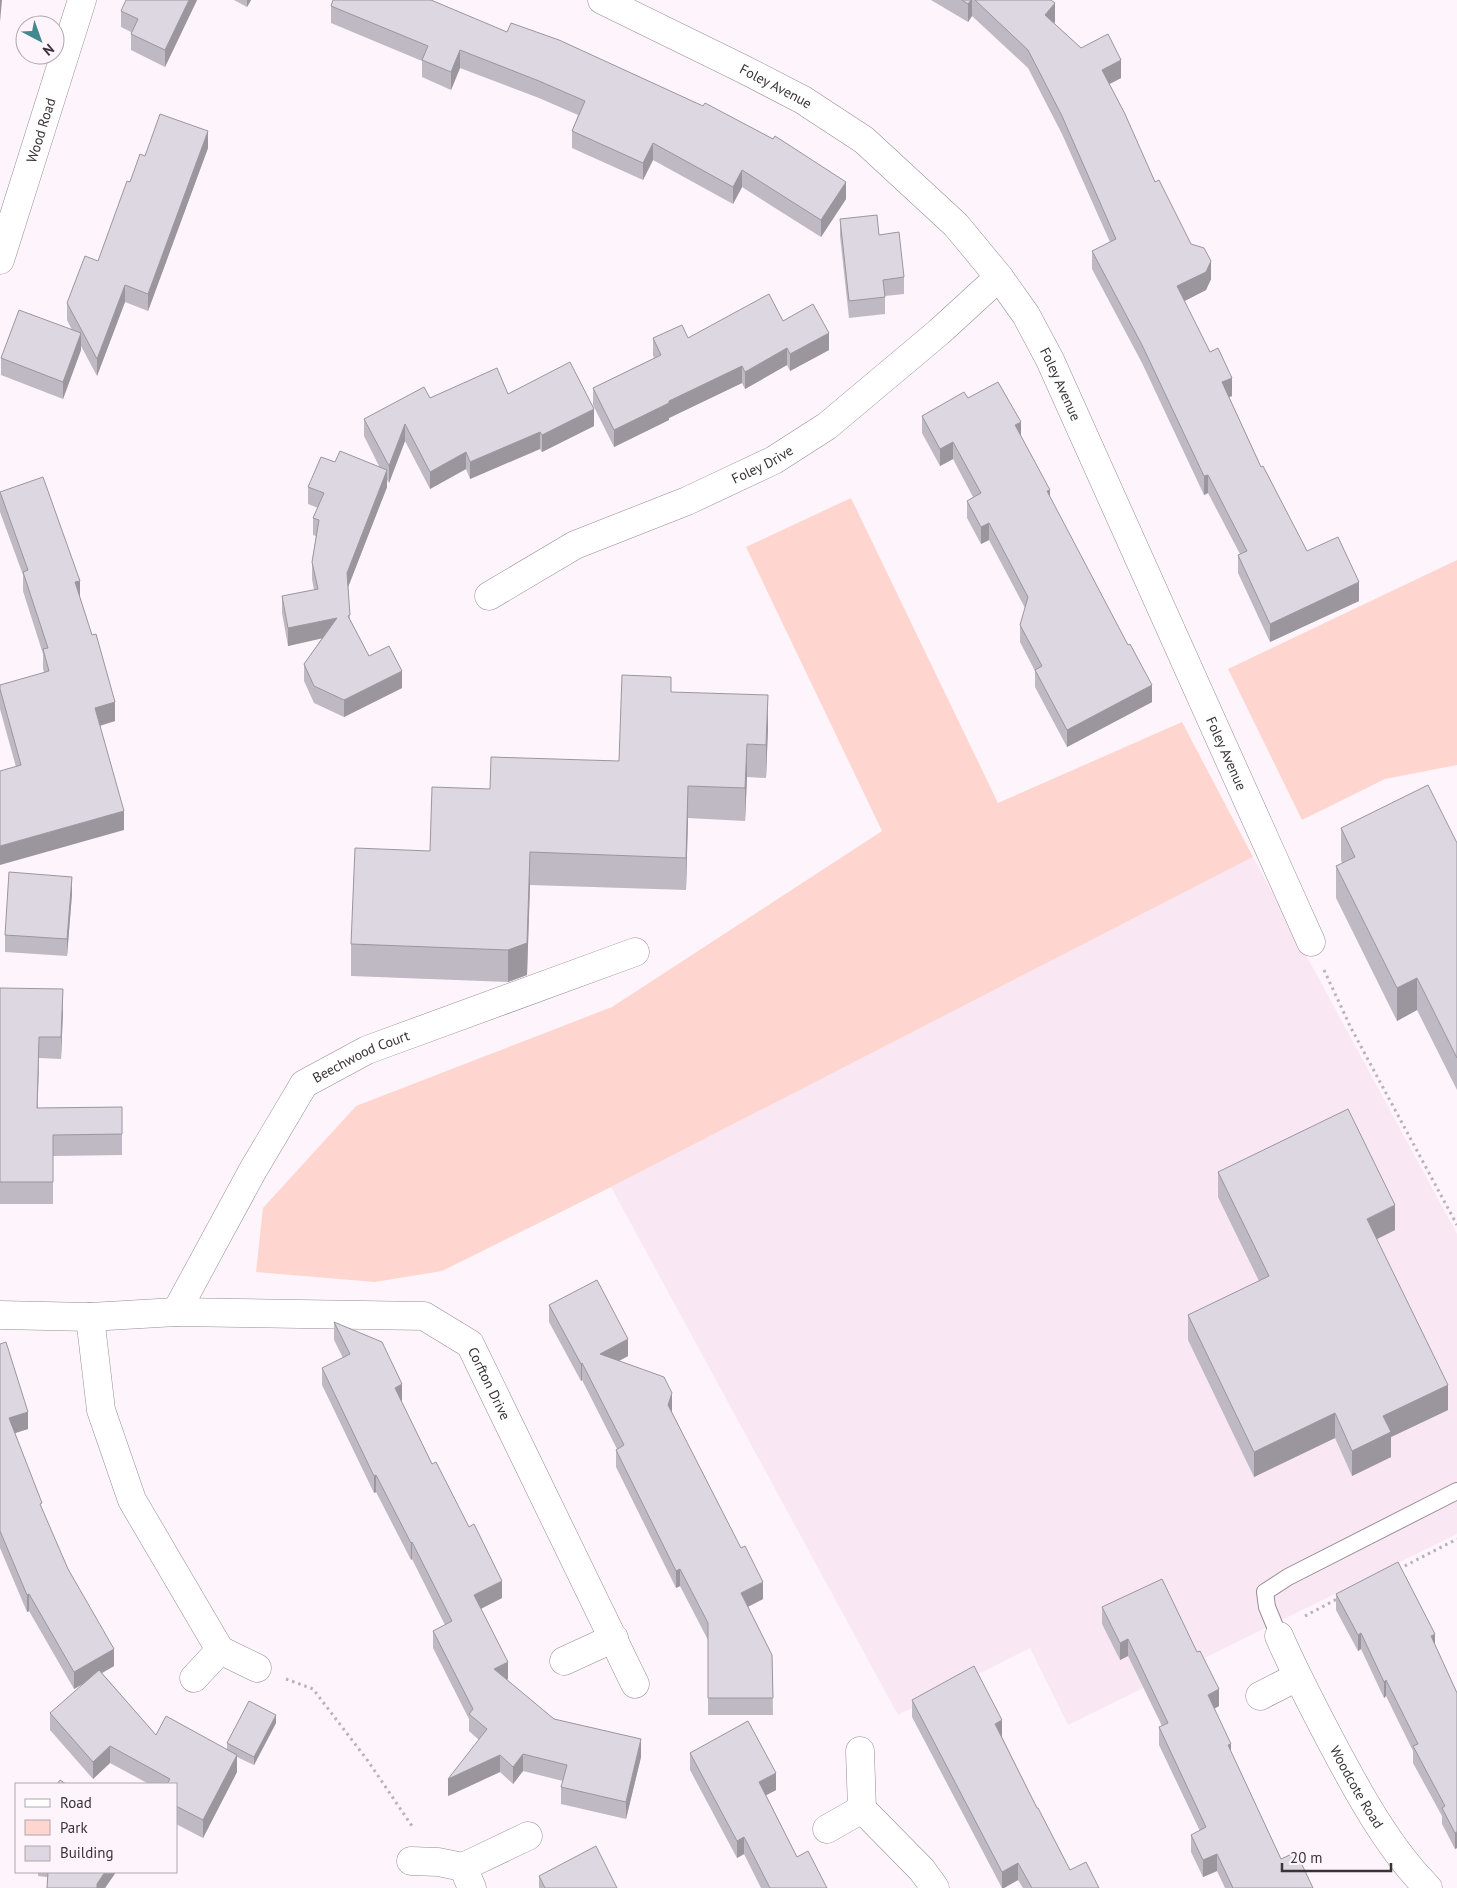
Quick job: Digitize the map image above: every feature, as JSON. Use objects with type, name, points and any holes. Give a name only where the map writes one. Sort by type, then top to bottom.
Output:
[{"type":"street","name":"Wood Road","points":[[1,254],[82,0]]},
{"type":"street","name":"Foley Avenue","points":[[602,0],[803,100],[864,140],[956,224],[999,277],[1026,315],[1050,360],[1311,942]]},
{"type":"street","name":"Foley Drive","points":[[489,596],[575,545],[687,501],[774,460],[827,426],[939,332],[999,277]]},
{"type":"street","name":"Beechwood Court","points":[[176,1312],[253,1170],[304,1084],[367,1050],[635,952]]},
{"type":"street","name":"Corfton Drive","points":[[0,1315],[90,1317],[176,1312],[424,1316],[470,1344],[635,1684]]},
{"type":"street","points":[[90,1317],[101,1410],[132,1500],[220,1650],[256,1668]]},
{"type":"street","name":"Woodcote Road","points":[[1279,1636],[1297,1678],[1359,1795],[1390,1841],[1428,1888]]},
{"type":"street","points":[[564,1660],[614,1638]]},
{"type":"street","points":[[194,1678],[220,1650]]},
{"type":"street","points":[[1260,1696],[1297,1678]]},
{"type":"street","points":[[860,1751],[862,1809],[922,1870],[935,1888]]},
{"type":"street","points":[[827,1829],[862,1809]]},
{"type":"street","points":[[411,1861],[457,1872],[528,1836]]},
{"type":"lane","points":[[1279,1636],[1267,1607],[1265,1592],[1288,1577],[1457,1491]]},
{"type":"path","points":[[1311,942],[1351,1028],[1457,1225]]},
{"type":"path","points":[[1391,1573],[1457,1540]]},
{"type":"path","points":[[1279,1636],[1291,1624],[1340,1598]]},
{"type":"path","points":[[256,1668],[313,1689],[457,1872]]},
{"type":"shaded area","points":[[1253,857],[1457,1234],[1457,1534],[1068,1725],[1030,1648],[898,1715],[611,1187]]},
{"type":"green space","points":[[851,498],[998,803],[1182,722],[1253,857],[611,1187],[442,1271],[375,1282],[256,1272],[263,1208],[356,1106],[612,1007],[882,831],[746,547]]},
{"type":"green space","points":[[1457,560],[1457,765],[1385,779],[1302,820],[1228,669]]},
{"type":"building","points":[[126,0],[189,0],[165,50],[131,34],[138,19],[121,11]]},
{"type":"building","points":[[333,0],[431,0],[507,32],[511,23],[559,40],[703,106],[705,103],[773,139],[775,136],[846,182],[821,220],[742,170],[733,187],[653,143],[643,163],[572,131],[585,101],[460,50],[451,72],[422,60],[428,46],[331,6]]},
{"type":"building","points":[[962,0],[971,0],[968,4]]},
{"type":"building","points":[[975,0],[1051,0],[1055,3],[1045,15],[1081,48],[1108,34],[1121,60],[1102,70],[1125,114],[1155,182],[1159,180],[1191,244],[1204,248],[1211,261],[1206,272],[1177,286],[1210,352],[1218,348],[1232,378],[1222,382],[1261,467],[1263,466],[1307,551],[1338,537],[1359,582],[1270,624],[1238,555],[1247,551],[1208,475],[1204,476],[1142,345],[1092,251],[1116,239],[1062,116],[1028,50]]},
{"type":"building","points":[[160,114],[208,131],[148,294],[125,285],[97,359],[67,303],[85,256],[98,261],[127,181],[130,182],[140,154],[145,156]]},
{"type":"building","points":[[877,215],[879,235],[899,232],[904,277],[883,280],[885,297],[849,301],[840,219]]},
{"type":"building","points":[[769,294],[783,321],[813,304],[829,333],[790,354],[787,348],[745,372],[742,366],[614,430],[593,388],[661,355],[653,338],[682,325],[688,338]]},
{"type":"building","points":[[19,310],[81,333],[63,382],[1,358]]},
{"type":"building","points":[[570,362],[594,409],[542,435],[540,432],[470,462],[466,452],[430,472],[405,424],[389,466],[364,419],[424,387],[430,398],[497,368],[508,394]]},
{"type":"building","points":[[998,382],[1021,422],[1015,425],[1050,490],[1047,491],[1128,645],[1130,644],[1152,685],[1067,730],[1035,670],[1042,666],[1020,625],[1028,597],[989,523],[981,527],[967,501],[981,493],[953,442],[940,449],[922,416],[964,392],[968,398]]},
{"type":"building","points":[[340,451],[387,470],[347,573],[350,615],[348,616],[369,656],[389,646],[402,671],[344,700],[314,686],[304,664],[337,618],[288,628],[282,596],[318,589],[312,562],[319,520],[313,518],[324,493],[308,487],[321,457],[335,462]]},
{"type":"building","points":[[43,477],[80,581],[75,582],[92,635],[96,634],[115,702],[95,708],[124,811],[0,846],[0,771],[21,765],[0,685],[49,671],[43,649],[48,648],[23,572],[28,570],[0,492]]},
{"type":"building","points":[[622,675],[671,677],[671,692],[768,695],[766,745],[747,744],[745,788],[688,786],[686,858],[530,852],[527,943],[508,950],[351,944],[355,848],[430,851],[432,787],[490,789],[491,757],[619,761]]},
{"type":"building","points":[[1428,785],[1457,843],[1457,1058],[1417,978],[1397,988],[1336,866],[1355,857],[1341,828]]},
{"type":"building","points":[[9,872],[72,877],[67,939],[5,935]]},
{"type":"building","points":[[0,988],[63,989],[61,1037],[39,1037],[37,1108],[122,1107],[122,1134],[53,1135],[53,1182],[0,1182]]},
{"type":"building","points":[[1348,1109],[1395,1205],[1367,1219],[1448,1385],[1383,1416],[1391,1432],[1352,1451],[1335,1413],[1254,1452],[1188,1315],[1269,1276],[1218,1172]]},
{"type":"building","points":[[597,1280],[628,1339],[600,1354],[664,1377],[672,1393],[668,1405],[741,1548],[745,1546],[763,1582],[741,1593],[772,1655],[773,1698],[708,1698],[708,1623],[680,1569],[676,1571],[616,1450],[624,1445],[582,1363],[549,1305]]},
{"type":"building","points":[[334,1322],[382,1342],[402,1384],[395,1388],[432,1464],[436,1462],[469,1527],[474,1524],[502,1581],[474,1595],[508,1662],[494,1669],[554,1719],[641,1739],[626,1802],[561,1787],[567,1765],[523,1754],[513,1767],[500,1755],[448,1779],[487,1729],[469,1714],[473,1709],[433,1631],[452,1621],[376,1475],[374,1476],[322,1368],[350,1354]]},
{"type":"building","points":[[6,1342],[28,1412],[9,1418],[42,1503],[40,1504],[68,1569],[114,1649],[74,1672],[29,1594],[27,1595],[0,1531],[0,1344]]},
{"type":"building","points":[[1398,1562],[1435,1634],[1431,1636],[1457,1693],[1457,1832],[1455,1833],[1442,1808],[1445,1806],[1413,1746],[1418,1744],[1386,1680],[1384,1682],[1361,1633],[1358,1635],[1336,1594]]},
{"type":"building","points":[[1162,1579],[1197,1652],[1200,1651],[1219,1689],[1208,1695],[1231,1744],[1228,1745],[1281,1859],[1296,1852],[1313,1888],[1233,1888],[1217,1854],[1203,1860],[1191,1835],[1206,1827],[1159,1727],[1168,1723],[1128,1639],[1120,1643],[1102,1607]]},
{"type":"building","points":[[974,1666],[1002,1720],[995,1724],[1070,1870],[1086,1862],[1099,1888],[1032,1888],[1018,1863],[1002,1872],[912,1700]]},
{"type":"building","points":[[99,1670],[156,1735],[166,1716],[237,1755],[203,1820],[178,1807],[178,1783],[168,1783],[170,1779],[110,1746],[93,1762],[50,1713]]},
{"type":"building","points":[[249,1701],[276,1715],[254,1757],[227,1743]]},
{"type":"building","points":[[748,1721],[776,1773],[759,1782],[797,1857],[808,1851],[827,1888],[770,1888],[744,1837],[737,1841],[690,1753]]},
{"type":"building","points":[[596,1846],[617,1888],[545,1888],[539,1876]]},
{"type":"building","points":[[48,1873],[104,1873],[97,1884],[97,1888],[47,1888]]}]
